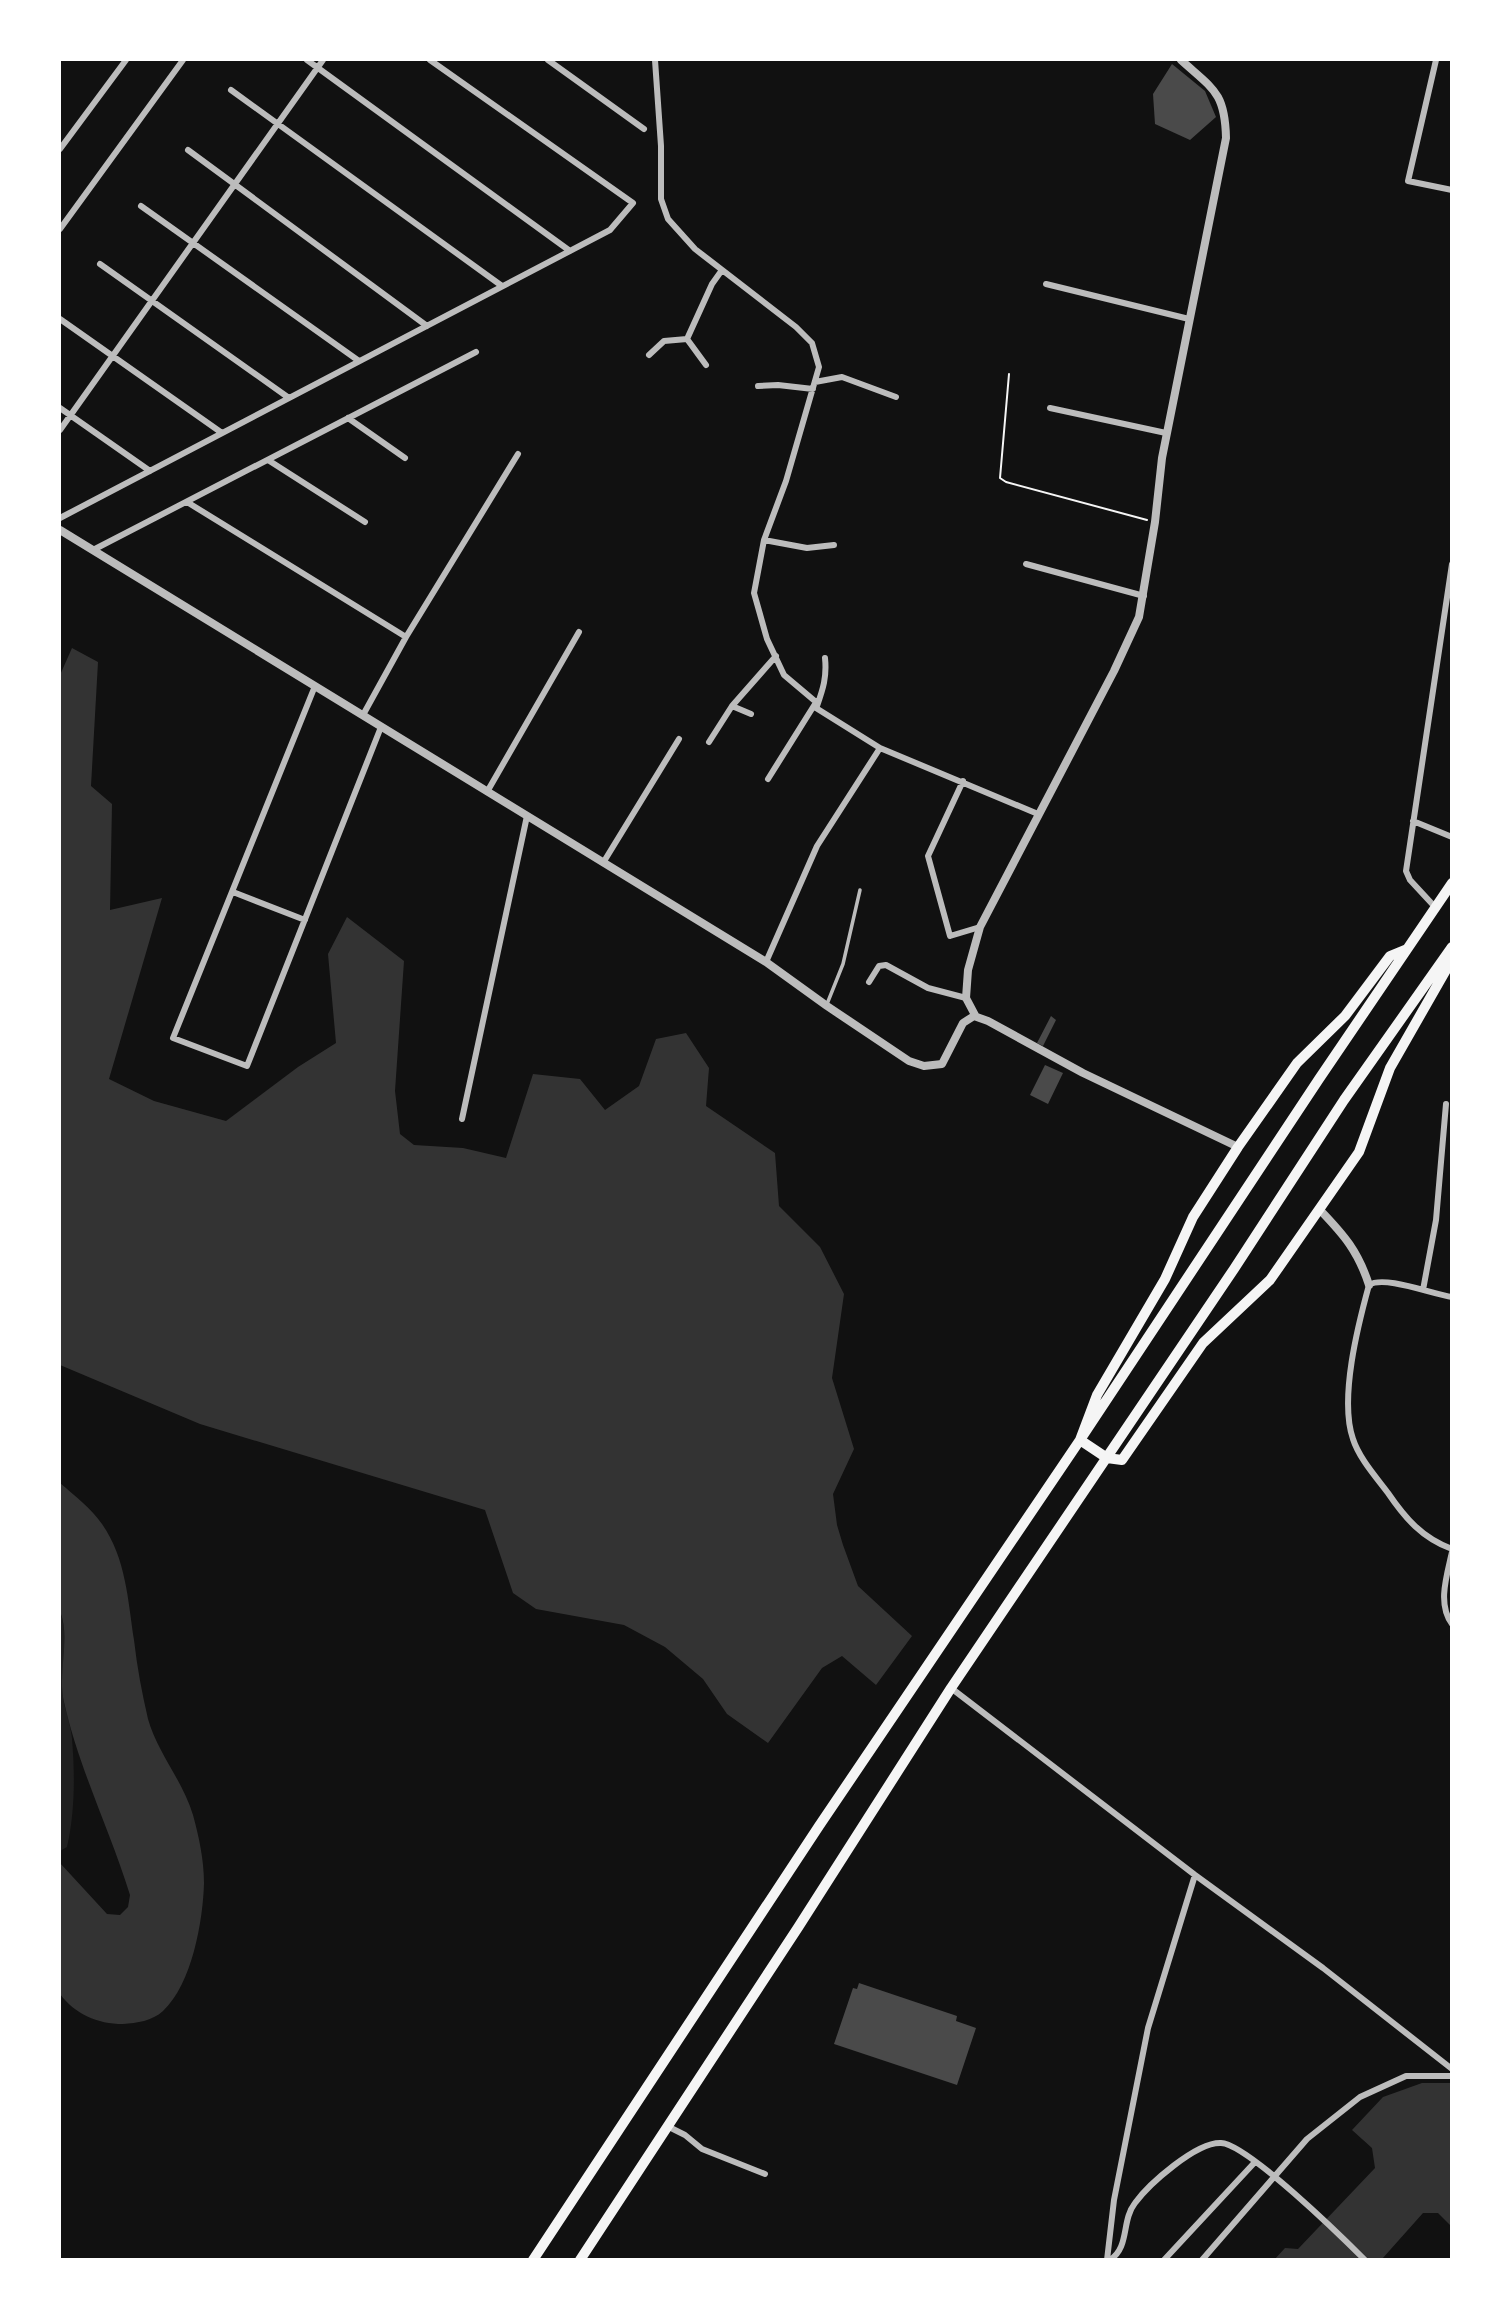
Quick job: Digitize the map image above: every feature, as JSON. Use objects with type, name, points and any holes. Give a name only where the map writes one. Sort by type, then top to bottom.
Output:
[{"type":"highway","points":[[533,2259],[819,1826],[1451,883]]},
{"type":"highway","points":[[580,2259],[799,1926],[951,1688],[1234,1269],[1344,1100],[1451,947]]},
{"type":"highway","points":[[1080,1440],[1097,1395],[1165,1279],[1193,1217],[1237,1147],[1297,1063],[1345,1016],[1390,956],[1407,950]]},
{"type":"highway","points":[[1080,1440],[1107,1458],[1122,1460],[1203,1343],[1270,1280],[1359,1152],[1390,1068],[1450,963],[1451,955]]},
{"type":"street","points":[[60,149],[126,60]]},
{"type":"street","points":[[60,229],[183,60]]},
{"type":"street","points":[[307,60],[570,251]]},
{"type":"street","points":[[60,430],[323,60]]},
{"type":"street","points":[[60,518],[610,230],[633,203],[430,60]]},
{"type":"street","points":[[548,60],[644,129]]},
{"type":"street","points":[[655,60],[661,146],[661,199],[668,219],[695,249],[796,327],[812,343],[819,367],[786,481],[764,540],[754,593],[767,639],[784,675],[816,705],[880,748],[1038,814]]},
{"type":"street","points":[[975,1015],[966,998],[968,970],[980,927],[1114,671],[1139,617],[1144,596],[1166,433],[1226,138],[1223,103],[1213,89],[1181,60]]},
{"type":"street","points":[[1436,60],[1408,181],[1451,190]]},
{"type":"street","points":[[231,90],[502,286]]},
{"type":"street","points":[[188,150],[427,326]]},
{"type":"street","points":[[141,206],[359,361]]},
{"type":"street","points":[[100,264],[289,398]]},
{"type":"street","points":[[687,339],[712,284],[722,270]]},
{"type":"street","points":[[1046,284],[1189,319]]},
{"type":"street","points":[[60,319],[222,433]]},
{"type":"street","points":[[649,355],[664,341],[687,339]]},
{"type":"street","points":[[687,339],[706,365]]},
{"type":"street","points":[[93,550],[477,352]]},
{"type":"street","points":[[758,386],[814,386],[842,377],[896,397]]},
{"type":"street","points":[[60,408],[149,471]]},
{"type":"street","points":[[1050,408],[1166,433]]},
{"type":"street","points":[[348,418],[405,458]]},
{"type":"street","points":[[363,715],[518,454]]},
{"type":"street","points":[[268,460],[365,522]]},
{"type":"street","points":[[187,502],[407,637]]},
{"type":"street","points":[[60,530],[766,961],[909,1061],[924,1066],[942,1064],[963,1023],[974,1016],[1083,1073],[1237,1147]]},
{"type":"street","points":[[764,540],[807,548],[834,545]]},
{"type":"street","points":[[1026,564],[1144,596]]},
{"type":"street","points":[[1436,907],[1410,880],[1406,871],[1451,564]]},
{"type":"street","points":[[487,792],[579,632]]},
{"type":"street","points":[[709,742],[732,706],[776,656]]},
{"type":"street","points":[[768,779],[824,690],[827,673],[825,658]]},
{"type":"street","points":[[315,686],[173,1038],[247,1066],[381,727]]},
{"type":"street","points":[[732,706],[751,714]]},
{"type":"street","points":[[603,863],[679,739]]},
{"type":"street","points":[[766,961],[817,845],[880,748]]},
{"type":"street","points":[[963,781],[928,856],[950,936],[980,927]]},
{"type":"street","points":[[462,1119],[527,816]]},
{"type":"street","points":[[1413,821],[1451,836]]},
{"type":"street","points":[[233,892],[305,920]]},
{"type":"street","points":[[869,982],[879,966],[886,965],[928,988],[966,998]]},
{"type":"street","points":[[1423,1290],[1436,1220],[1446,1104]]},
{"type":"street","points":[[1320,1210],[1349,1240],[1362,1264],[1369,1285],[1348,1389],[1352,1439],[1409,1521],[1430,1539],[1451,1550],[1444,1586],[1446,1617],[1451,1624]]},
{"type":"street","points":[[1369,1285],[1377,1281],[1390,1282],[1451,1297]]},
{"type":"street","points":[[951,1688],[1195,1875],[1323,1968],[1451,2069]]},
{"type":"street","points":[[1108,2259],[1114,2200],[1148,2028],[1195,1875]]},
{"type":"street","points":[[1202,2259],[1307,2139],[1360,2097],[1406,2076],[1451,2076]]},
{"type":"street","points":[[667,2126],[685,2135],[702,2149],[765,2174]]},
{"type":"street","points":[[1108,2259],[1121,2250],[1129,2213],[1135,2204],[1181,2160],[1211,2144],[1223,2143],[1275,2176],[1365,2259]]},
{"type":"street","points":[[1164,2259],[1255,2162]]},
{"type":"lane","points":[[827,1006],[843,964],[860,890]]},
{"type":"path","points":[[1009,374],[1000,478],[1006,482],[1155,522]]},
{"type":"shaded area","points":[[72,648],[98,662],[91,786],[112,804],[110,910],[162,898],[109,1079],[154,1101],[226,1121],[298,1067],[336,1043],[328,954],[347,917],[404,961],[395,1091],[400,1134],[414,1145],[463,1148],[506,1158],[533,1074],[580,1079],[605,1110],[639,1086],[656,1039],[686,1033],[709,1068],[706,1106],[775,1153],[779,1206],[820,1247],[844,1294],[832,1378],[854,1449],[833,1494],[837,1525],[858,1586],[912,1636],[876,1685],[842,1656],[822,1668],[768,1743],[727,1714],[703,1679],[665,1647],[624,1625],[536,1609],[513,1593],[485,1510],[200,1424],[60,1365],[60,675]]},
{"type":"shaded area","points":[[60,1483],[98,1518],[116,1551],[125,1580],[148,1719],[157,1743],[189,1802],[202,1857],[204,1883],[201,1915],[194,1951],[182,1985],[163,2011],[134,2023],[113,2024],[96,2020],[73,2007],[60,1994],[60,1863],[107,1914],[120,1915],[128,1907],[130,1895],[70,1727],[62,1691],[64,1633],[60,1611]]},
{"type":"shaded area","points":[[60,1612],[64,1632],[63,1697],[71,1734],[74,1780],[70,1834],[67,1847],[60,1851]]},
{"type":"shaded area","points":[[1422,2083],[1451,2083],[1451,2226],[1438,2213],[1423,2213],[1382,2259],[1274,2260],[1285,2248],[1298,2249],[1375,2168],[1372,2148],[1352,2130],[1383,2097]]},
{"type":"building","points":[[1172,64],[1205,91],[1216,117],[1190,140],[1155,124],[1153,94]]},
{"type":"building","points":[[1051,1016],[1056,1020],[1043,1046],[1037,1043]]},
{"type":"building","points":[[1045,1065],[1063,1073],[1048,1104],[1030,1095]]},
{"type":"building","points":[[859,1983],[957,2016],[956,2021],[976,2028],[957,2085],[834,2044],[853,1988],[857,1989]]}]
